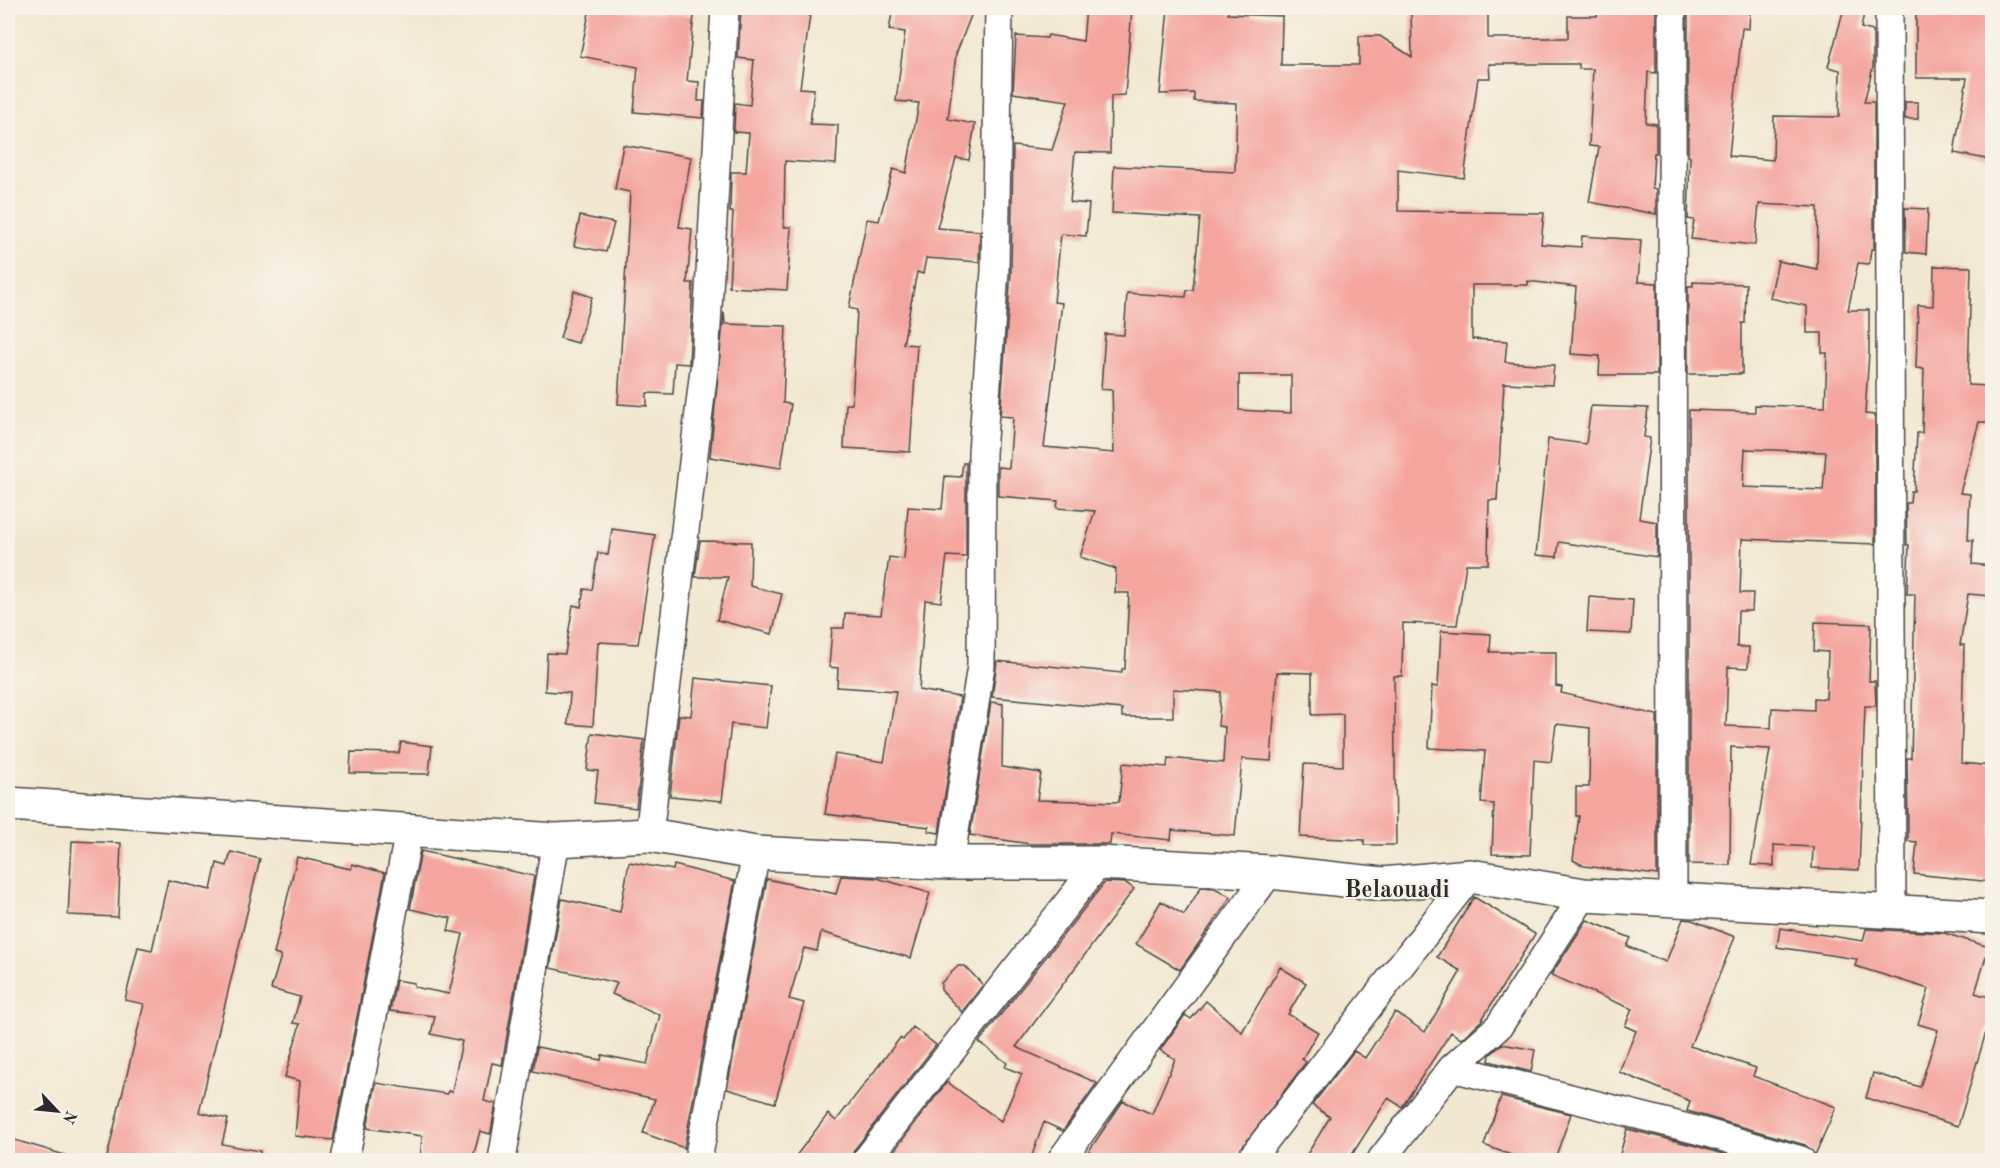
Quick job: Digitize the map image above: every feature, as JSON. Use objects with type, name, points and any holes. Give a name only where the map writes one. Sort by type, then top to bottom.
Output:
[{"type":"main road","points":[[8,804],[556,840],[649,835],[756,853],[950,863],[1099,863],[1270,872],[1383,885],[1470,876],[1584,896],[1992,917]]},
{"type":"street","points":[[649,835],[705,361],[725,8]]},
{"type":"street","points":[[950,863],[981,666],[982,453],[995,271],[999,8]]},
{"type":"street","points":[[1672,8],[1673,900]]},
{"type":"street","points":[[1889,8],[1892,912]]},
{"type":"street","points":[[345,1161],[409,831]]},
{"type":"street","points":[[502,1161],[556,840]]},
{"type":"street","points":[[698,1161],[756,853]]},
{"type":"street","points":[[866,1161],[1099,863]]},
{"type":"street","points":[[1061,1161],[1270,872]]},
{"type":"street","points":[[1250,1161],[1470,876]]},
{"type":"street","points":[[1381,1161],[1452,1068],[1498,1026],[1584,896]]},
{"type":"street","points":[[1452,1068],[1700,1131],[1801,1161]]},
{"type":"building","points":[[590,8],[694,15],[687,81],[699,82],[698,101],[704,101],[703,118],[634,112],[638,67],[580,56]]},
{"type":"building","points":[[741,8],[791,8],[790,12],[810,15],[800,88],[814,89],[810,124],[838,125],[836,164],[785,161],[784,227],[791,227],[787,290],[729,287],[733,212],[730,212],[731,172],[746,172],[749,133],[734,132],[735,103],[750,105],[754,60],[738,58]]},
{"type":"building","points":[[893,8],[974,8],[956,54],[948,119],[975,124],[969,160],[956,158],[937,228],[980,231],[979,262],[926,258],[923,274],[917,272],[903,344],[917,345],[910,452],[844,448],[846,404],[852,404],[857,310],[849,308],[867,219],[879,221],[893,169],[906,173],[919,103],[896,101],[905,32],[889,30]]},
{"type":"building","points":[[1086,8],[1132,8],[1125,95],[1111,96],[1110,153],[1075,152],[1070,202],[1089,204],[1086,236],[1061,234],[1054,302],[1062,303],[1044,447],[1114,453],[1112,390],[1101,389],[1105,334],[1124,335],[1127,293],[1186,297],[1187,290],[1193,290],[1200,218],[1112,213],[1114,166],[1235,172],[1237,103],[1194,101],[1194,93],[1160,94],[1168,8],[1228,8],[1228,14],[1282,16],[1281,65],[1359,65],[1359,36],[1380,36],[1412,57],[1411,8],[1488,8],[1488,38],[1568,38],[1568,16],[1597,16],[1597,8],[1656,8],[1656,73],[1648,72],[1646,123],[1656,124],[1656,153],[1654,153],[1652,188],[1656,189],[1656,214],[1589,202],[1599,147],[1589,146],[1593,69],[1579,69],[1579,64],[1489,64],[1490,78],[1478,78],[1464,178],[1398,170],[1398,211],[1544,213],[1541,244],[1581,247],[1582,236],[1641,240],[1638,282],[1657,283],[1657,375],[1599,375],[1600,356],[1571,354],[1576,287],[1528,281],[1528,285],[1472,285],[1472,339],[1507,341],[1505,362],[1554,365],[1552,385],[1504,383],[1497,500],[1489,500],[1488,564],[1466,564],[1457,625],[1403,623],[1402,676],[1394,676],[1396,845],[1364,845],[1364,840],[1300,837],[1304,764],[1343,766],[1343,714],[1312,715],[1312,673],[1277,672],[1271,761],[1242,759],[1235,836],[1172,830],[1171,840],[1111,834],[1110,844],[1030,844],[970,835],[991,702],[1003,704],[1002,767],[1041,773],[1037,800],[1119,802],[1123,763],[1167,767],[1168,758],[1223,763],[1225,727],[1218,726],[1221,692],[1173,689],[1173,717],[1122,717],[1122,709],[992,697],[997,661],[1122,673],[1122,669],[1125,669],[1129,593],[1115,593],[1116,569],[1080,557],[1095,511],[1057,508],[1058,501],[998,496],[998,467],[1009,468],[1013,417],[1000,416],[1011,272],[1013,146],[1052,150],[1068,101],[1013,93],[1016,36],[1047,38],[1048,35],[1083,41]],"holes":[[[1239,375],[1291,375],[1291,413],[1239,410]]]},
{"type":"building","points":[[1688,8],[1750,8],[1749,29],[1742,28],[1729,156],[1773,160],[1774,116],[1839,117],[1840,70],[1828,67],[1844,8],[1865,8],[1861,28],[1873,31],[1873,67],[1864,102],[1874,102],[1874,249],[1871,249],[1869,264],[1858,263],[1848,310],[1869,310],[1865,414],[1875,415],[1875,544],[1742,539],[1740,593],[1753,593],[1752,611],[1738,611],[1737,647],[1749,647],[1748,668],[1728,667],[1726,726],[1771,728],[1772,708],[1814,710],[1814,698],[1826,699],[1828,652],[1814,651],[1815,622],[1871,624],[1869,681],[1875,681],[1876,706],[1865,706],[1859,870],[1812,868],[1813,847],[1774,845],[1774,866],[1751,865],[1770,749],[1731,747],[1730,865],[1689,864],[1689,410],[1755,412],[1755,405],[1825,407],[1827,353],[1822,353],[1822,333],[1807,333],[1807,306],[1770,298],[1778,261],[1817,269],[1818,207],[1759,204],[1755,245],[1691,239],[1694,220],[1688,219],[1690,157],[1688,156]],"holes":[[[1745,449],[1826,452],[1823,490],[1743,487]]]},
{"type":"building","points":[[1916,8],[1992,8],[1992,160],[1954,153],[1967,78],[1916,78]]},
{"type":"building","points":[[1905,102],[1918,102],[1918,119],[1905,119]]},
{"type":"building","points":[[623,145],[691,157],[679,227],[692,229],[687,283],[693,283],[689,364],[675,363],[673,394],[647,393],[647,406],[618,404],[630,192],[615,189]]},
{"type":"building","points":[[1905,208],[1928,209],[1926,254],[1906,252]]},
{"type":"building","points":[[580,216],[614,223],[606,252],[574,246]]},
{"type":"building","points":[[1934,266],[1971,267],[1968,385],[1989,386],[1988,422],[1979,422],[1960,493],[1970,494],[1968,540],[1973,540],[1972,564],[1992,566],[1992,596],[1968,594],[1960,645],[1964,645],[1961,763],[1992,766],[1992,882],[1914,874],[1917,842],[1908,841],[1907,758],[1911,758],[1915,594],[1907,594],[1909,545],[1907,545],[1906,503],[1910,503],[1911,491],[1914,491],[1917,433],[1922,433],[1924,369],[1916,368],[1918,305],[1933,306]]},
{"type":"building","points":[[1693,282],[1746,284],[1745,323],[1742,323],[1742,374],[1688,374],[1688,286],[1693,286]]},
{"type":"building","points":[[574,291],[592,297],[578,343],[560,338]]},
{"type":"building","points":[[724,312],[725,324],[786,326],[783,403],[791,404],[781,468],[710,457]]},
{"type":"building","points":[[1591,406],[1648,408],[1644,437],[1650,438],[1639,519],[1657,522],[1657,557],[1559,542],[1557,557],[1536,555],[1548,439],[1586,444]]},
{"type":"building","points":[[963,463],[966,463],[966,557],[947,556],[941,602],[925,600],[919,690],[960,697],[939,833],[928,831],[929,827],[825,814],[835,754],[884,762],[896,691],[837,687],[838,668],[829,667],[832,628],[844,628],[845,613],[881,615],[889,557],[904,559],[908,507],[942,509],[945,476],[961,477]]},
{"type":"building","points":[[612,529],[655,535],[638,644],[598,642],[593,726],[568,724],[570,693],[545,691],[547,653],[565,654],[573,605],[581,607],[584,589],[592,590],[598,553],[608,555]]},
{"type":"building","points":[[700,541],[751,542],[750,586],[782,594],[772,634],[717,620],[728,577],[695,577]]},
{"type":"building","points":[[1589,597],[1633,600],[1631,634],[1587,632]]},
{"type":"building","points":[[1441,631],[1491,634],[1490,652],[1556,652],[1556,686],[1562,687],[1561,693],[1657,715],[1657,875],[1584,866],[1573,860],[1579,816],[1576,816],[1576,787],[1589,787],[1590,728],[1556,724],[1551,762],[1534,760],[1530,855],[1492,854],[1494,804],[1481,803],[1485,751],[1429,748],[1432,686],[1438,687]]},
{"type":"building","points":[[695,678],[771,686],[766,728],[731,724],[722,801],[670,796],[679,715],[691,716]]},
{"type":"building","points":[[592,733],[644,740],[636,808],[594,803],[598,771],[587,770]]},
{"type":"building","points":[[401,742],[432,746],[429,774],[350,773],[351,752],[399,753]]},
{"type":"building","points":[[72,841],[121,843],[118,917],[68,915]]},
{"type":"building","points":[[421,851],[534,876],[502,1065],[492,1063],[484,1101],[496,1104],[491,1131],[490,1134],[480,1131],[472,1161],[420,1161],[422,1136],[367,1128],[376,1083],[447,1094],[448,1091],[452,1092],[462,1041],[431,1034],[435,1016],[390,1011],[396,980],[414,983],[414,987],[449,994],[463,934],[448,931],[451,918],[410,909]]},
{"type":"building","points":[[231,852],[260,859],[199,1112],[228,1119],[222,1144],[260,1151],[259,1161],[106,1161],[144,1004],[125,1000],[138,947],[152,950],[168,880],[211,890],[217,863],[227,866]]},
{"type":"building","points":[[297,857],[351,869],[352,864],[385,873],[333,1140],[295,1136],[300,1081],[285,1077],[300,1024],[293,1023],[300,997],[271,989],[281,956],[274,954]]},
{"type":"building","points":[[629,862],[673,870],[674,865],[735,881],[684,1148],[643,1133],[655,1099],[533,1071],[537,1047],[601,1060],[602,1055],[647,1064],[660,1015],[612,994],[617,983],[550,968],[562,899],[620,912]]},
{"type":"building","points":[[841,876],[877,878],[930,893],[911,958],[821,932],[817,951],[804,948],[789,999],[804,1003],[775,1103],[727,1089],[767,879],[836,894]]},
{"type":"building","points":[[1105,882],[1126,883],[1134,889],[1016,1047],[1097,1083],[1063,1131],[1044,1122],[1030,1161],[886,1161],[947,1082],[1001,1121],[1022,1074],[1005,1067],[1007,1063],[979,1042]]},
{"type":"building","points":[[1201,887],[1215,888],[1231,897],[1180,970],[1136,944],[1161,901],[1184,915]]},
{"type":"building","points":[[1474,897],[1535,934],[1481,1021],[1461,1039],[1451,1032],[1402,1107],[1388,1098],[1348,1161],[1303,1161],[1330,1117],[1312,1105],[1354,1051],[1365,1058],[1395,1012],[1425,1032],[1461,971],[1437,957]]},
{"type":"building","points":[[1683,919],[1692,920],[1735,937],[1690,1046],[1756,1068],[1753,1076],[1836,1107],[1815,1155],[1805,1145],[1687,1111],[1690,1101],[1619,1072],[1636,1031],[1625,1026],[1632,1009],[1551,975],[1587,920],[1631,938],[1627,946],[1666,962]]},
{"type":"building","points":[[1780,928],[1863,941],[1866,929],[1944,933],[1989,947],[1975,993],[1992,998],[1992,1012],[1958,1126],[1866,1098],[1873,1073],[1920,1087],[1938,1030],[1918,1024],[1929,989],[1855,966],[1857,959],[1777,947]]},
{"type":"building","points":[[958,966],[965,966],[983,985],[962,1012],[941,990],[941,983]]},
{"type":"building","points":[[1280,967],[1306,983],[1288,1014],[1318,1032],[1302,1059],[1306,1062],[1232,1161],[1082,1161],[1123,1101],[1152,1114],[1175,1059],[1160,1050],[1185,1015],[1191,1019],[1206,1001],[1242,1032]]},
{"type":"building","points":[[913,1027],[936,1045],[854,1150],[851,1161],[792,1161],[828,1114],[836,1121],[900,1038],[903,1040]]},
{"type":"building","points":[[1502,1044],[1535,1050],[1531,1072],[1489,1061],[1490,1055]]},
{"type":"building","points":[[1501,1097],[1571,1114],[1554,1161],[1527,1161],[1484,1145]]},
{"type":"building","points":[[1627,1129],[1696,1146],[1746,1161],[1618,1161]]},
{"type":"building","points":[[8,1138],[65,1155],[65,1161],[8,1161]]},
{"type":"district","name":"Belaouadi","points":[[1397,891]]}]
